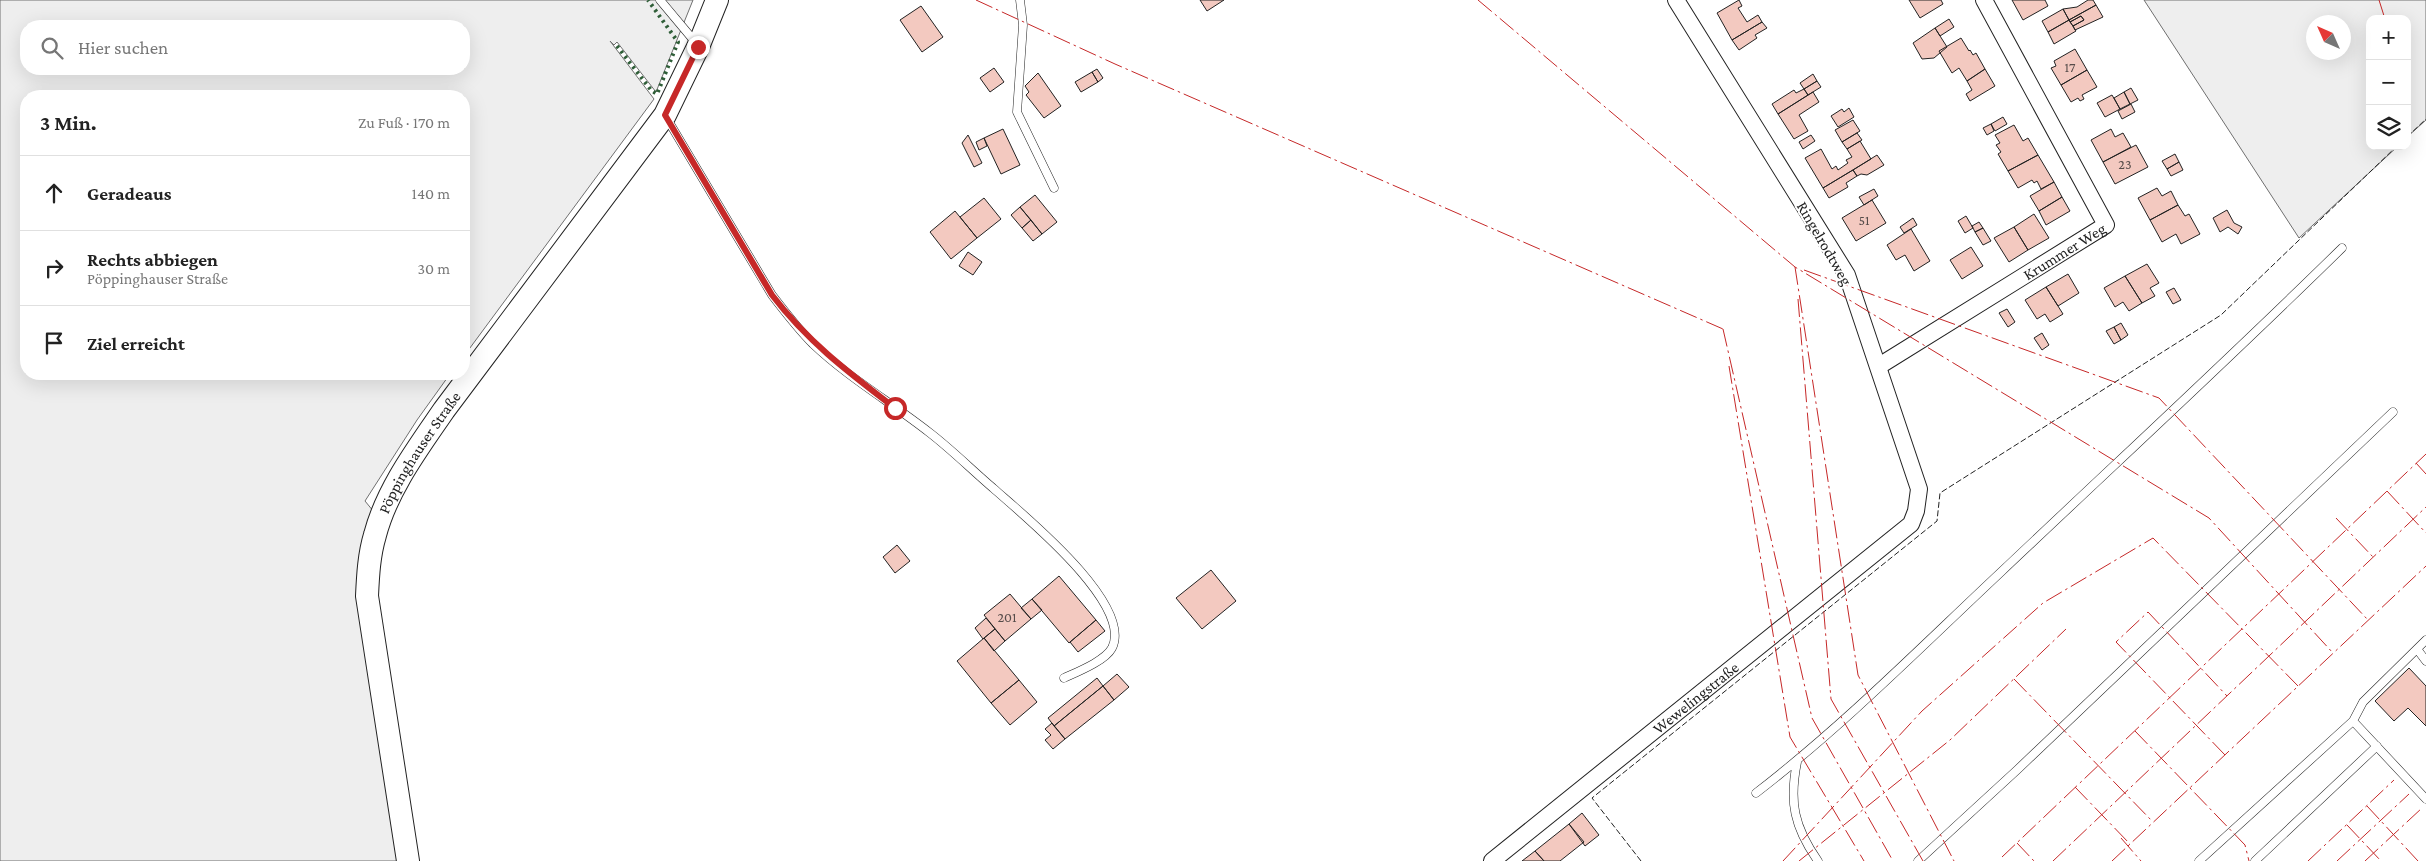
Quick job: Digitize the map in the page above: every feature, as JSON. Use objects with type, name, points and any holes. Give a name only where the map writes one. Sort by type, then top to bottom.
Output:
[{"type":"main road","name":"Pöppinghauser Straße","points":[[470,375],[665,115],[698,47],[717,0]]},
{"type":"main road","name":"Pöppinghauser Straße","points":[[408,861],[367,596],[369,562],[375,534],[390,498],[417,449],[466,380]]},
{"type":"street","name":"Ringelrodtweg","points":[[1676,0],[1847,275],[1919,489],[1916,511],[1911,524],[1899,534]]},
{"type":"street","name":"Krummer Weg","points":[[1879,366],[2106,225],[1984,0]]},
{"type":"street","name":"Wewelingstraße","points":[[1492,861],[1899,534]]},
{"type":"lane","points":[[660,0],[698,47]]},
{"type":"lane","points":[[1020,0],[1023,25],[1016,112],[1054,188]]},
{"type":"lane","points":[[665,115],[772,295],[789,317],[814,344],[930,434],[1050,538],[1091,583],[1111,616],[1114,630],[1112,648],[1097,662],[1064,678]]},
{"type":"lane","points":[[1756,793],[1797,762],[2253,335],[2342,248]]},
{"type":"lane","points":[[1918,861],[2017,770],[2393,412]]},
{"type":"lane","points":[[2199,861],[2353,721],[2363,702],[2426,640]]},
{"type":"lane","points":[[2417,649],[2426,661]]},
{"type":"lane","points":[[2353,721],[2426,799]]},
{"type":"lane","points":[[2255,861],[2377,746]]},
{"type":"lane","points":[[1797,762],[1792,786],[1796,821],[1818,861]]},
{"type":"shaded area","points":[[0,0],[693,0],[656,92],[617,42],[614,45],[610,41],[654,99],[470,348],[470,90],[20,90],[20,380],[446,380],[417,420],[365,501],[374,512],[368,525],[398,861],[0,861]]},
{"type":"shaded area","points":[[2144,0],[2426,0],[2426,120],[2411,133],[2411,15],[2366,15],[2366,150],[2394,150],[2299,238]]},
{"type":"building","points":[[1200,0],[1224,0],[1207,11]]},
{"type":"building","points":[[1739,0],[1742,6],[1738,8],[1747,22],[1758,15],[1762,22],[1732,40],[1717,13]]},
{"type":"building","points":[[1909,0],[1941,0],[1943,4],[1920,18]]},
{"type":"building","points":[[2012,0],[2045,0],[2048,6],[2023,20]]},
{"type":"building","points":[[2088,0],[2093,0],[2096,5],[2069,20],[2063,9],[2077,7]]},
{"type":"building","points":[[2096,5],[2103,17],[2075,30],[2073,26],[2084,20],[2081,16],[2070,22],[2069,20]]},
{"type":"building","points":[[921,6],[943,37],[922,52],[900,20]]},
{"type":"building","points":[[2063,9],[2069,20],[2048,32],[2042,21]]},
{"type":"building","points":[[2081,16],[2084,20],[2073,26],[2070,22]]},
{"type":"building","points":[[1949,19],[1954,27],[1940,36],[1935,28]]},
{"type":"building","points":[[2069,20],[2076,31],[2054,44],[2048,32]]},
{"type":"building","points":[[1762,22],[1767,28],[1755,35],[1757,38],[1739,50],[1732,40]]},
{"type":"building","points":[[1935,28],[1947,47],[1934,58],[1922,59],[1913,43]]},
{"type":"building","points":[[1961,38],[1973,55],[1976,53],[1985,69],[1967,81],[1959,68],[1952,73],[1939,51]]},
{"type":"building","points":[[2075,49],[2087,70],[2061,85],[2051,68],[2056,66],[2054,61]]},
{"type":"building","points":[[994,68],[1004,82],[990,92],[980,78]]},
{"type":"building","points":[[1097,69],[1103,78],[1098,82],[1092,72]]},
{"type":"building","points":[[1985,69],[1995,86],[1970,101],[1966,94],[1972,90],[1967,81]]},
{"type":"building","points":[[2087,70],[2097,87],[2082,95],[2084,99],[2080,101],[2078,98],[2071,102],[2061,85]]},
{"type":"building","points":[[1092,72],[1098,82],[1081,92],[1075,82]]},
{"type":"building","points":[[1038,73],[1061,106],[1044,118],[1026,95],[1029,92],[1025,86]]},
{"type":"building","points":[[1813,74],[1817,81],[1804,89],[1800,83]]},
{"type":"building","points":[[1817,81],[1821,87],[1808,95],[1804,89]]},
{"type":"building","points":[[2131,88],[2138,100],[2130,104],[2124,92]]},
{"type":"building","points":[[1804,89],[1808,95],[1778,114],[1772,104],[1794,90],[1796,93]]},
{"type":"building","points":[[1813,92],[1819,102],[1799,115],[1808,131],[1794,139],[1778,114]]},
{"type":"building","points":[[2124,92],[2130,104],[2120,109],[2114,98]]},
{"type":"building","points":[[2112,95],[2120,109],[2105,117],[2097,103]]},
{"type":"building","points":[[2131,104],[2135,112],[2122,119],[2118,111]]},
{"type":"building","points":[[1849,108],[1854,117],[1838,127],[1831,116],[1842,109],[1844,112]]},
{"type":"building","points":[[2003,117],[2007,124],[1995,131],[1991,124]]},
{"type":"building","points":[[1853,120],[1860,131],[1842,142],[1835,130]]},
{"type":"building","points":[[1991,124],[1994,131],[1987,135],[1983,128]]},
{"type":"building","points":[[2014,125],[2023,141],[2028,138],[2038,155],[2008,171],[1998,154],[2001,152],[1996,145],[2000,143],[1995,135]]},
{"type":"building","points":[[1003,129],[1020,165],[1001,174],[984,138]]},
{"type":"building","points":[[2111,129],[2115,137],[2123,133],[2131,147],[2103,162],[2091,140]]},
{"type":"building","points":[[1857,133],[1862,140],[1847,149],[1842,142]]},
{"type":"building","points":[[968,135],[982,163],[974,167],[962,143]]},
{"type":"building","points":[[1811,135],[1815,141],[1803,149],[1799,142]]},
{"type":"building","points":[[984,138],[987,146],[979,150],[976,142]]},
{"type":"building","points":[[1860,141],[1871,159],[1823,188],[1805,158],[1821,149],[1832,169],[1836,166],[1838,170],[1848,163],[1846,160],[1852,157],[1847,149]]},
{"type":"building","points":[[2136,145],[2148,167],[2115,184],[2103,162]]},
{"type":"building","points":[[2175,154],[2179,162],[2167,169],[2162,161]]},
{"type":"building","points":[[1877,155],[1884,165],[1867,175],[1861,174],[1857,176],[1853,170]]},
{"type":"building","points":[[2038,155],[2054,182],[2041,189],[2037,181],[2034,183],[2032,180],[2018,188],[2008,171]]},
{"type":"building","points":[[2179,162],[2183,170],[2171,176],[2167,169]]},
{"type":"building","points":[[1853,170],[1857,176],[1846,183],[1848,187],[1829,198],[1823,188]]},
{"type":"building","points":[[2054,182],[2062,197],[2039,211],[2030,196]]},
{"type":"building","points":[[2157,188],[2162,196],[2171,191],[2178,205],[2150,220],[2138,198]]},
{"type":"building","points":[[1874,189],[1878,196],[1864,205],[1859,197]]},
{"type":"building","points":[[1035,195],[1057,222],[1042,234],[1020,207]]},
{"type":"building","points":[[2062,197],[2070,211],[2046,225],[2039,211]]},
{"type":"building","points":[[984,198],[1001,219],[977,238],[960,217]]},
{"type":"building","points":[[1872,200],[1886,223],[1856,241],[1842,218]]},
{"type":"building","points":[[2178,205],[2185,216],[2189,214],[2200,234],[2181,244],[2176,234],[2162,242],[2150,220]]},
{"type":"building","points":[[1020,207],[1031,220],[1022,228],[1011,215]]},
{"type":"building","points":[[2227,210],[2234,223],[2242,227],[2238,234],[2228,227],[2220,232],[2213,218]]},
{"type":"building","points":[[955,211],[977,238],[951,259],[930,232]]},
{"type":"building","points":[[2034,214],[2049,238],[2028,250],[2014,227]]},
{"type":"building","points":[[1966,216],[1973,228],[1965,233],[1958,221]]},
{"type":"building","points":[[1913,218],[1917,225],[1904,233],[1900,227]]},
{"type":"building","points":[[1031,220],[1042,234],[1033,241],[1022,228]]},
{"type":"building","points":[[1979,222],[1983,228],[1975,232],[1972,226]]},
{"type":"building","points":[[2014,227],[2028,250],[2009,262],[1994,238]]},
{"type":"building","points":[[1983,228],[1991,241],[1983,245],[1975,232]]},
{"type":"building","points":[[1911,229],[1930,261],[1914,271],[1905,255],[1896,260],[1887,245]]},
{"type":"building","points":[[1971,247],[1983,266],[1962,279],[1950,260]]},
{"type":"building","points":[[968,252],[982,262],[973,275],[959,266]]},
{"type":"building","points":[[2147,264],[2159,283],[2150,288],[2155,296],[2142,303],[2125,276]]},
{"type":"building","points":[[2068,274],[2079,293],[2058,306],[2046,287]]},
{"type":"building","points":[[2125,276],[2142,303],[2129,311],[2123,302],[2115,307],[2104,288]]},
{"type":"building","points":[[2046,287],[2063,314],[2050,322],[2045,314],[2037,319],[2025,300]]},
{"type":"building","points":[[2174,288],[2181,300],[2173,304],[2166,292]]},
{"type":"building","points":[[2007,309],[2015,322],[2008,327],[1999,313]]},
{"type":"building","points":[[2121,323],[2128,335],[2121,340],[2114,327]]},
{"type":"building","points":[[2114,327],[2121,340],[2114,344],[2106,331]]},
{"type":"building","points":[[2042,333],[2049,345],[2042,350],[2034,338]]},
{"type":"building","points":[[897,545],[910,561],[895,573],[883,557]]},
{"type":"building","points":[[1211,570],[1236,601],[1202,629],[1176,598]]},
{"type":"building","points":[[1059,576],[1096,620],[1069,643],[1032,599]]},
{"type":"building","points":[[1010,594],[1031,619],[1005,641],[984,615]]},
{"type":"building","points":[[1032,599],[1042,610],[1031,619],[1021,608]]},
{"type":"building","points":[[986,618],[995,629],[983,639],[975,628]]},
{"type":"building","points":[[1096,620],[1105,631],[1078,652],[1070,642]]},
{"type":"building","points":[[995,629],[1005,641],[994,651],[984,638]]},
{"type":"building","points":[[984,638],[1019,680],[991,703],[957,661]]},
{"type":"building","points":[[2409,668],[2426,686],[2426,726],[2408,708],[2394,721],[2375,701]]},
{"type":"building","points":[[1117,674],[1129,687],[1114,700],[1103,686]]},
{"type":"building","points":[[1097,678],[1103,686],[1054,726],[1048,718]]},
{"type":"building","points":[[1019,680],[1037,702],[1010,725],[991,703]]},
{"type":"building","points":[[1103,686],[1114,700],[1065,739],[1054,726]]},
{"type":"building","points":[[1052,723],[1065,739],[1053,749],[1045,740],[1051,735],[1045,729]]},
{"type":"building","points":[[1582,813],[1599,835],[1585,846],[1569,824]]},
{"type":"building","points":[[1569,824],[1584,842],[1560,861],[1544,861],[1535,851]]},
{"type":"building","points":[[1535,851],[1544,861],[1522,861]]},
{"type":"hedge","points":[[617,46],[651,90],[657,94],[678,42],[648,0]]},
{"type":"fence","points":[[2411,133],[2426,119]]},
{"type":"fence","points":[[1641,861],[1592,798],[1937,521],[1940,493],[2221,315],[2393,150]]},
{"type":"power","points":[[976,0],[1115,64],[1723,329]]},
{"type":"power","points":[[1478,0],[1795,267],[2209,518],[2333,653]]},
{"type":"power","points":[[2379,0],[2384,15]]},
{"type":"power","points":[[1795,267],[1858,675],[1954,861]]},
{"type":"power","points":[[1804,270],[2159,398],[2368,620]]},
{"type":"power","points":[[1798,299],[1831,699],[1923,861]]},
{"type":"power","points":[[1723,329],[1812,718],[1893,861]]},
{"type":"power","points":[[1729,366],[1790,737],[1864,861]]},
{"type":"power","points":[[2002,857],[2426,454]]},
{"type":"power","points":[[2416,463],[2426,474]]},
{"type":"power","points":[[2387,491],[2426,533]]},
{"type":"power","points":[[2053,861],[2426,507]]},
{"type":"power","points":[[2336,518],[2373,557]]},
{"type":"power","points":[[1783,861],[1922,711],[2043,603],[2153,538],[2298,686]]},
{"type":"power","points":[[2112,861],[2426,566]]},
{"type":"power","points":[[2225,755],[2116,642],[2148,612],[2227,696]]},
{"type":"power","points":[[1799,861],[1950,740],[2066,629]]},
{"type":"power","points":[[2014,679],[2153,822]]},
{"type":"power","points":[[2135,731],[2245,845],[2249,861]]},
{"type":"power","points":[[2308,861],[2394,780]]},
{"type":"power","points":[[2075,787],[2130,844]]},
{"type":"power","points":[[2337,861],[2409,794]]},
{"type":"power","points":[[2367,806],[2418,861]]},
{"type":"power","points":[[2365,861],[2422,808]]},
{"type":"power","points":[[2347,825],[2381,861]]},
{"type":"power","points":[[2121,838],[2141,861]]},
{"type":"power","points":[[2017,843],[2034,861]]},
{"type":"route","points":[[698,47],[665,115],[772,295],[789,317],[814,344],[895,408]]}]
